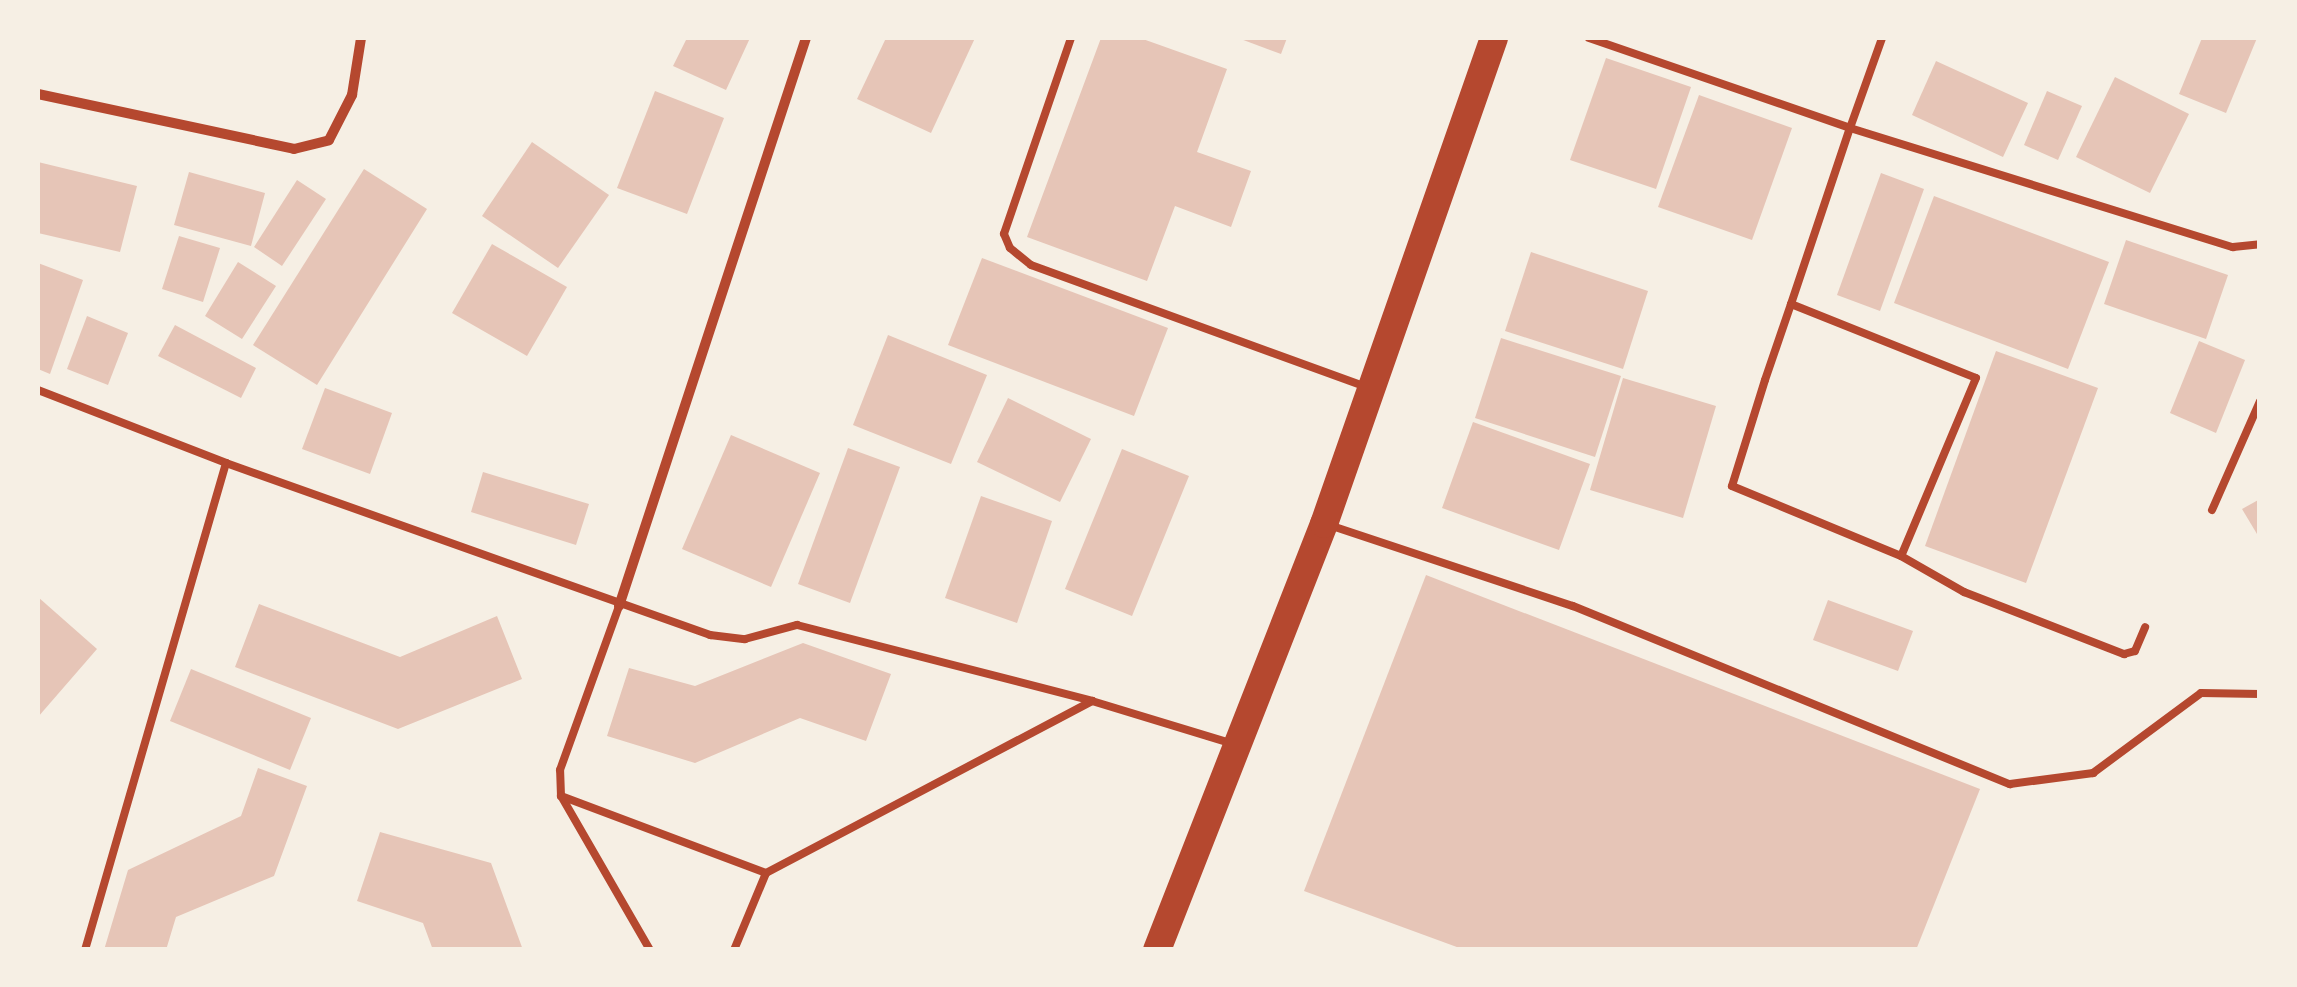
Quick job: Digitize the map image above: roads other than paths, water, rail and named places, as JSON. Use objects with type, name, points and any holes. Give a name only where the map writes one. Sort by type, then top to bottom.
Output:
[{"type":"highway","points":[[1157,950],[1240,747],[1324,524],[1494,38]]},
{"type":"street","points":[[38,94],[294,149],[329,140],[352,95],[362,38]]},
{"type":"street","points":[[618,606],[806,38]]},
{"type":"lane","points":[[1071,38],[1004,234],[1010,248],[1031,264],[1371,388]]},
{"type":"lane","points":[[1588,38],[1601,39],[1850,128],[2233,247],[2260,244]]},
{"type":"lane","points":[[1882,38],[1732,486],[1902,556],[1964,592],[2124,654],[2136,651],[2146,627]]},
{"type":"lane","points":[[1791,304],[1976,378],[1902,556]]},
{"type":"lane","points":[[38,390],[618,606],[710,635],[745,639],[797,625],[1092,701],[1240,747]]},
{"type":"lane","points":[[2212,510],[2260,402]]},
{"type":"lane","points":[[85,950],[226,463]]},
{"type":"lane","points":[[1324,524],[1573,606],[2010,784],[2093,773],[2201,692],[2260,694]]},
{"type":"lane","points":[[618,606],[560,770],[561,796],[650,950]]},
{"type":"lane","points":[[734,950],[766,872],[1092,701]]},
{"type":"lane","points":[[561,796],[766,872]]}]
